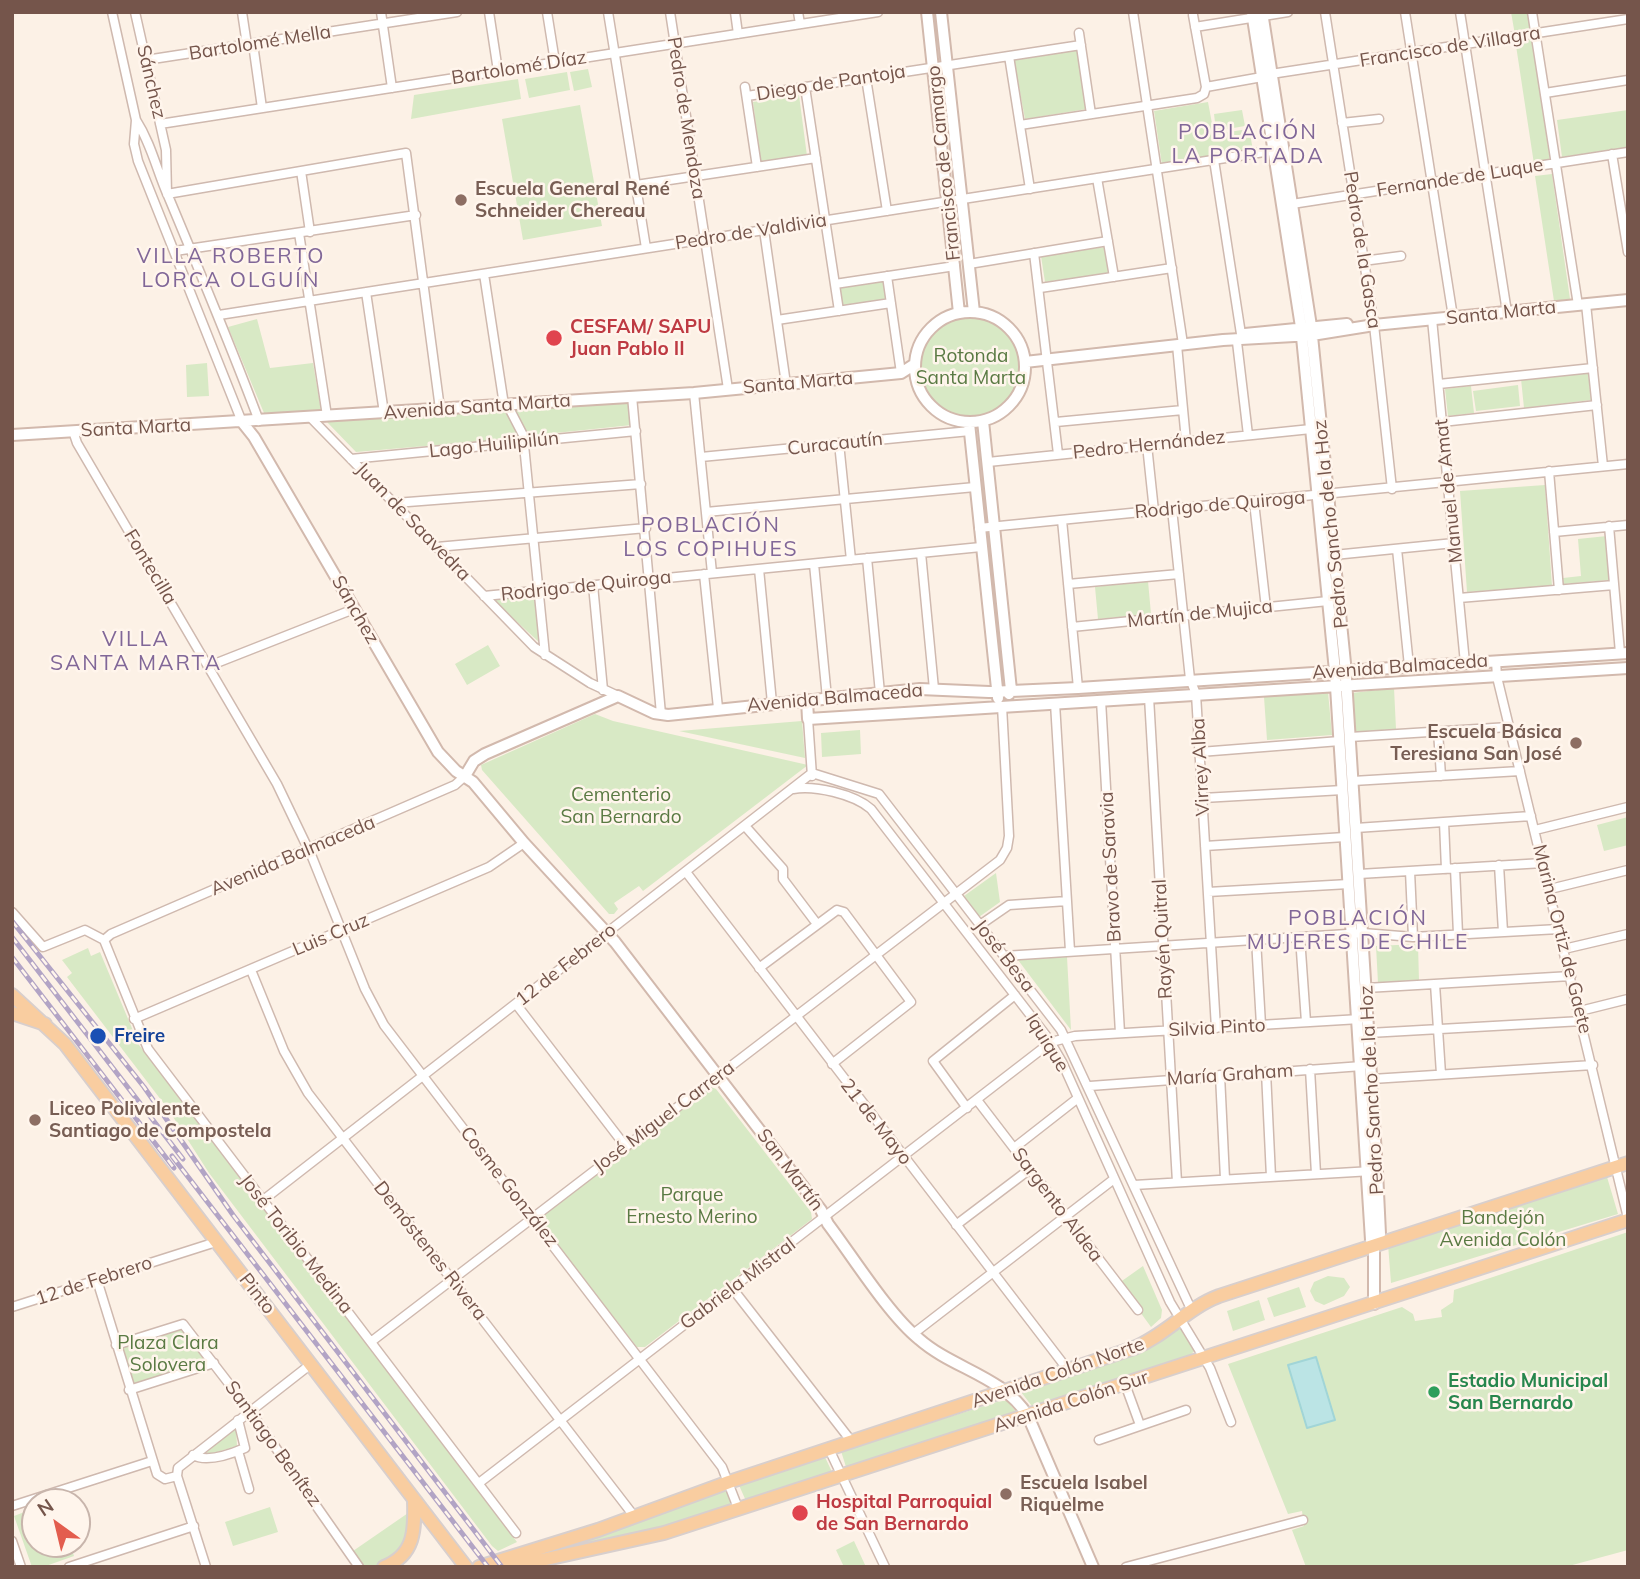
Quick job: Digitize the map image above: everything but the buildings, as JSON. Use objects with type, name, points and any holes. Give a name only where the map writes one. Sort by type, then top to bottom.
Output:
[{"type":"main road","name":"Pinto","points":[[12,995],[65,1044],[464,1564]]},
{"type":"main road","name":"Pinto","points":[[12,1013],[45,1024]]},
{"type":"main road","name":"Avenida Colón Norte","points":[[479,1567],[1144,1344],[1191,1309],[1219,1296],[1621,1166]]},
{"type":"main road","name":"Avenida Colón Sur","points":[[510,1567],[638,1540],[1374,1304],[1628,1219]]},
{"type":"main road","points":[[384,1567],[404,1555],[411,1545],[414,1500]]},
{"type":"street","name":"Sánchez","points":[[112,12],[136,120],[134,144],[138,161],[242,422],[254,437],[438,752],[465,776]]},
{"type":"street","name":"Sánchez","points":[[135,12],[168,163],[167,194]]},
{"type":"street","points":[[242,12],[262,108]]},
{"type":"street","points":[[381,12],[393,88]]},
{"type":"street","name":"Bartolomé Mella","points":[[146,60],[457,12]]},
{"type":"street","points":[[489,12],[498,71]]},
{"type":"street","points":[[547,12],[555,62]]},
{"type":"street","points":[[608,12],[646,248]]},
{"type":"street","name":"Pedro de Mendoza","points":[[670,12],[728,389]]},
{"type":"street","points":[[735,12],[738,34]]},
{"type":"street","points":[[798,12],[800,24]]},
{"type":"street","name":"Bartolomé Díaz","points":[[160,124],[878,12]]},
{"type":"street","name":"Francisco de Camargo","points":[[927,12],[959,313]]},
{"type":"street","name":"Francisco de Camargo","points":[[941,12],[974,312]]},
{"type":"street","points":[[1133,12],[1172,268],[1186,441]]},
{"type":"street","points":[[1195,26],[1288,12]]},
{"type":"street","name":"Pedro de la Gasca","points":[[1325,12],[1374,325],[1392,489]]},
{"type":"street","points":[[1405,12],[1453,317]]},
{"type":"street","points":[[1460,12],[1507,312]]},
{"type":"street","points":[[1532,12],[1593,368],[1603,466]]},
{"type":"street","points":[[1193,15],[1206,87]]},
{"type":"street","name":"Pedro Sancho de la Hoz","points":[[1257,15],[1306,331],[1311,429],[1334,555],[1340,671]]},
{"type":"street","name":"Francisco de Villagra","points":[[1020,125],[1200,97],[1206,87],[1267,76],[1628,19]]},
{"type":"street","points":[[1079,33],[1091,114]]},
{"type":"street","name":"Diego de Pantoja","points":[[747,96],[1081,45]]},
{"type":"street","points":[[1009,56],[1030,189]]},
{"type":"street","points":[[866,78],[887,211]]},
{"type":"street","points":[[1545,93],[1628,80]]},
{"type":"street","name":"Diego de Pantoja","points":[[745,87],[757,167]]},
{"type":"street","points":[[805,88],[839,311]]},
{"type":"street","points":[[1342,124],[1379,119]]},
{"type":"street","name":"Sánchez","points":[[136,120],[149,139],[167,194],[219,315],[259,421]]},
{"type":"street","name":"Pedro Sancho de la Hoz","points":[[1278,150],[1292,204],[1323,495],[1328,601],[1342,686],[1345,837],[1349,884],[1366,988],[1362,1019],[1369,1033],[1365,1066],[1371,1079],[1372,1171]]},
{"type":"street","name":"Pedro de Valdivia","points":[[219,315],[1278,150]]},
{"type":"street","name":"Fernande de Luque","points":[[1292,204],[1628,152]]},
{"type":"street","points":[[167,194],[407,153],[440,409]]},
{"type":"street","points":[[1612,154],[1628,253]]},
{"type":"street","points":[[636,186],[816,158]]},
{"type":"street","points":[[1214,160],[1239,338],[1248,435]]},
{"type":"street","points":[[300,171],[310,232]]},
{"type":"street","points":[[1097,178],[1114,277]]},
{"type":"street","points":[[175,251],[190,246],[310,232],[416,215]]},
{"type":"street","points":[[765,230],[786,384]]},
{"type":"street","points":[[299,233],[312,300],[327,416]]},
{"type":"street","points":[[969,264],[1108,241]]},
{"type":"street","points":[[1034,253],[1049,359],[1058,454]]},
{"type":"street","points":[[1363,261],[1401,256]]},
{"type":"street","points":[[835,285],[955,266]]},
{"type":"street","points":[[1040,288],[1172,268]]},
{"type":"street","points":[[484,274],[504,405],[509,408],[523,441],[545,656]]},
{"type":"street","points":[[887,276],[901,373],[916,382]]},
{"type":"street","points":[[366,292],[384,413]]},
{"type":"street","name":"Santa Marta","points":[[1025,362],[1628,300]]},
{"type":"street","points":[[777,320],[891,303]]},
{"type":"street","points":[[974,312],[992,317],[1008,328],[1020,343],[1025,362],[1024,379],[1017,395],[1006,409],[970,427],[940,414],[925,400],[916,382],[915,364],[926,334],[937,323],[959,313],[974,312]]},
{"type":"street","name":"Manuel de Amat","points":[[1432,319],[1465,663]]},
{"type":"street","name":"Santa Marta","points":[[694,393],[901,373],[915,364]]},
{"type":"street","points":[[1438,384],[1593,368]]},
{"type":"street","points":[[694,393],[706,512],[718,708]]},
{"type":"street","name":"Avenida Santa Marta","points":[[259,421],[694,393]]},
{"type":"street","points":[[632,396],[651,579],[649,587],[661,714]]},
{"type":"street","points":[[1442,422],[1597,405]]},
{"type":"street","points":[[1055,422],[1183,410]]},
{"type":"street","name":"Juan de Saavedra","points":[[311,418],[545,656],[618,696]]},
{"type":"street","points":[[254,437],[259,421]]},
{"type":"street","name":"Santa Marta","points":[[12,435],[259,421]]},
{"type":"street","points":[[983,421],[1011,690],[1002,706]]},
{"type":"street","points":[[956,893],[997,863],[1008,845],[1002,706],[995,692],[970,427]]},
{"type":"street","name":"Curacautín","points":[[701,457],[970,427]]},
{"type":"street","name":"Pedro Hernández","points":[[988,462],[1311,429]]},
{"type":"street","name":"Fontecilla","points":[[73,431],[77,443],[277,784],[309,850]]},
{"type":"street","name":"Lago Huilipilún","points":[[352,459],[636,431]]},
{"type":"street","points":[[839,443],[851,560]]},
{"type":"street","points":[[1147,445],[1154,511]]},
{"type":"street","name":"Rodrigo de Quiroga","points":[[979,528],[1628,464]]},
{"type":"street","points":[[1549,471],[1559,590]]},
{"type":"street","points":[[395,503],[641,484]]},
{"type":"street","points":[[706,512],[975,486]]},
{"type":"street","points":[[1254,502],[1266,608]]},
{"type":"street","name":"Virrey Alba","points":[[1172,509],[1190,680],[1196,694],[1216,1028]]},
{"type":"street","points":[[1062,520],[1078,688]]},
{"type":"street","points":[[1554,532],[1628,524]]},
{"type":"street","points":[[1609,526],[1624,653]]},
{"type":"street","points":[[437,547],[646,528]]},
{"type":"street","points":[[1334,555],[1454,543]]},
{"type":"street","name":"Rodrigo de Quiroga","points":[[484,596],[981,547]]},
{"type":"street","points":[[1397,549],[1409,666]]},
{"type":"street","points":[[921,553],[934,689]]},
{"type":"street","points":[[867,558],[880,693]]},
{"type":"street","points":[[814,564],[827,698]]},
{"type":"street","points":[[758,569],[772,703]]},
{"type":"street","points":[[1068,584],[1179,574]]},
{"type":"street","points":[[593,585],[603,690]]},
{"type":"street","points":[[1459,598],[1614,585]]},
{"type":"street","name":"Martín de Mujica","points":[[1072,627],[1328,601]]},
{"type":"street","points":[[209,666],[354,609]]},
{"type":"street","name":"Avenida Balmaceda","points":[[104,940],[111,934],[455,785],[465,776],[474,761],[485,754],[618,696],[661,714],[934,689],[995,692],[1078,688],[1624,653]]},
{"type":"street","name":"Marina Ortiz de Gaete","points":[[1496,661],[1497,677],[1531,816],[1621,1166],[1628,1219]]},
{"type":"street","name":"Avenida Balmaceda","points":[[808,719],[1628,668]]},
{"type":"street","name":"Rayén Quitral","points":[[1149,697],[1177,1182]]},
{"type":"street","points":[[807,700],[812,773],[816,789]]},
{"type":"street","name":"Bravo de Saravia","points":[[1101,700],[1120,1033]]},
{"type":"street","points":[[1055,703],[1070,951]]},
{"type":"street","points":[[1200,752],[1509,727]]},
{"type":"street","points":[[1438,731],[1441,776]]},
{"type":"street","name":"Pedro Sancho de la Hoz","points":[[1345,739],[1353,781],[1359,874],[1357,933],[1362,1019],[1372,1171],[1380,1234],[1374,1247],[1374,1304]]},
{"type":"street","points":[[1353,781],[1520,771]]},
{"type":"street","name":"José Besa","points":[[812,773],[877,792],[1066,1037],[1191,1309]]},
{"type":"street","name":"12 de Febrero","points":[[262,1201],[812,773]]},
{"type":"street","name":"San Martín","points":[[465,776],[607,934],[719,1076],[913,1334],[932,1349],[1007,1391],[1028,1416],[1093,1567]]},
{"type":"street","name":"Iquique","points":[[793,789],[816,789],[871,808],[1051,1042],[1179,1319],[1205,1358]]},
{"type":"street","points":[[1202,798],[1343,790]]},
{"type":"street","points":[[1535,830],[1628,807]]},
{"type":"street","points":[[1356,828],[1531,816]]},
{"type":"street","points":[[1444,822],[1458,934]]},
{"type":"street","points":[[745,826],[783,869],[783,879],[817,924]]},
{"type":"street","points":[[1205,846],[1345,837]]},
{"type":"street","name":"Luis Cruz","points":[[134,1019],[489,867],[524,843]]},
{"type":"street","name":"Cosme González","points":[[309,850],[379,1016],[722,1467],[738,1508]]},
{"type":"street","points":[[1359,874],[1543,863]]},
{"type":"street","points":[[1499,865],[1503,932]]},
{"type":"street","points":[[1550,890],[1628,870]]},
{"type":"street","points":[[1410,871],[1413,937]]},
{"type":"street","name":"21 de Mayo","points":[[686,872],[1068,1370]]},
{"type":"street","points":[[1208,892],[1349,884]]},
{"type":"street","name":"José Miguel Carrera","points":[[372,1341],[956,893]]},
{"type":"street","points":[[980,925],[1009,905],[1067,901]]},
{"type":"street","points":[[759,968],[836,909],[844,912],[911,1002],[832,1063]]},
{"type":"street","points":[[12,912],[43,947],[85,930],[104,940]]},
{"type":"street","points":[[1004,956],[1357,933],[1413,937],[1559,929]]},
{"type":"street","points":[[1564,949],[1628,934]]},
{"type":"street","points":[[1300,937],[1306,1023]]},
{"type":"street","points":[[1256,939],[1261,1025]]},
{"type":"street","name":"José Toribio Medina","points":[[104,940],[148,1049],[516,1532]]},
{"type":"street","name":"Demóstenes Rivera","points":[[251,970],[291,1065],[308,1093],[634,1516]]},
{"type":"street","points":[[1366,988],[1571,976]]},
{"type":"street","points":[[1434,984],[1441,1074]]},
{"type":"street","points":[[967,1108],[933,1061],[1015,995]]},
{"type":"street","points":[[1580,1011],[1628,999]]},
{"type":"street","points":[[516,1004],[626,1147]]},
{"type":"street","name":"Silvia Pinto","points":[[1066,1037],[1362,1019]]},
{"type":"street","points":[[1369,1033],[1582,1021]]},
{"type":"street","name":"Gabriela Mistral","points":[[479,1483],[1051,1042],[1066,1037]]},
{"type":"street","points":[[1371,1079],[1593,1065]]},
{"type":"street","name":"María Graham","points":[[1090,1086],[1171,1078],[1365,1066]]},
{"type":"street","points":[[1310,1069],[1316,1174]]},
{"type":"street","points":[[1266,1072],[1270,1177]]},
{"type":"street","points":[[1220,1075],[1225,1179]]},
{"type":"street","points":[[1014,1148],[1078,1098]]},
{"type":"street","name":"Sargento Aldea","points":[[977,1100],[1138,1310]]},
{"type":"street","points":[[956,1225],[1030,1169]]},
{"type":"street","points":[[1134,1185],[1372,1171]]},
{"type":"street","points":[[913,1334],[1114,1179]]},
{"type":"street","name":"12 de Febrero","points":[[12,1307],[216,1242]]},
{"type":"street","points":[[97,1280],[129,1390],[160,1478],[178,1472],[193,1455],[311,1364]]},
{"type":"street","points":[[732,1288],[852,1442]]},
{"type":"street","name":"Santiago Benítez","points":[[116,1345],[183,1324],[250,1411],[359,1567]]},
{"type":"street","points":[[1205,1358],[1231,1422]]},
{"type":"street","points":[[129,1390],[214,1363]]},
{"type":"street","points":[[1125,1384],[1140,1425]]},
{"type":"street","points":[[1098,1440],[1186,1410]]},
{"type":"street","points":[[193,1455],[203,1458],[245,1448],[238,1420]]},
{"type":"street","points":[[829,1450],[886,1567]]},
{"type":"street","points":[[238,1451],[250,1489]]},
{"type":"street","points":[[12,1506],[152,1461]]},
{"type":"street","points":[[178,1472],[206,1567]]},
{"type":"street","points":[[1126,1567],[1303,1520]]},
{"type":"street","points":[[69,1567],[194,1526]]},
{"type":"street","points":[[12,1541],[21,1567]]},
{"type":"green space","points":[[1511,12],[1527,12],[1531,33],[1515,35]]},
{"type":"green space","points":[[1532,36],[1550,161],[1534,164],[1515,39]]},
{"type":"green space","points":[[1078,50],[1087,109],[1025,119],[1014,60]]},
{"type":"green space","points":[[588,69],[592,87],[574,91],[570,72]]},
{"type":"green space","points":[[567,72],[570,90],[529,98],[525,79]]},
{"type":"green space","points":[[518,79],[521,99],[411,119],[414,95]]},
{"type":"green space","points":[[799,95],[807,156],[761,163],[753,102]]},
{"type":"green space","points":[[1208,102],[1214,134],[1249,129],[1253,150],[1162,165],[1154,111]]},
{"type":"green space","points":[[580,105],[602,226],[523,240],[502,119]]},
{"type":"green space","points":[[1242,110],[1245,126],[1216,131],[1214,114]]},
{"type":"green space","points":[[1628,110],[1628,147],[1562,157],[1557,120]]},
{"type":"green space","points":[[1552,174],[1570,299],[1554,301],[1535,176]]},
{"type":"green space","points":[[1105,247],[1108,273],[1045,282],[1041,256]]},
{"type":"green space","points":[[886,280],[888,299],[843,305],[840,287]]},
{"type":"green space","name":"Rotonda Santa Marta","points":[[971,316],[1000,324],[1014,338],[1022,367],[1014,396],[1000,410],[971,418],[942,410],[928,396],[920,367],[928,338],[942,324]]},
{"type":"green space","points":[[257,319],[270,368],[313,363],[321,410],[264,413],[228,327]]},
{"type":"green space","points":[[207,363],[209,396],[187,397],[186,365]]},
{"type":"green space","points":[[1588,372],[1591,400],[1524,408],[1521,379]]},
{"type":"green space","points":[[1518,385],[1520,406],[1476,411],[1473,391]]},
{"type":"green space","points":[[1471,386],[1474,413],[1448,416],[1445,389]]},
{"type":"green space","points":[[630,403],[632,425],[527,436],[516,410]]},
{"type":"green space","points":[[504,408],[519,434],[518,438],[356,452],[327,422],[328,420]]},
{"type":"green space","points":[[1545,485],[1552,586],[1467,592],[1460,491]]},
{"type":"green space","points":[[1607,536],[1610,580],[1564,584],[1563,578],[1581,576],[1578,539]]},
{"type":"green space","points":[[1148,581],[1151,614],[1098,619],[1095,587]]},
{"type":"green space","points":[[534,595],[540,643],[492,599]]},
{"type":"green space","points":[[488,645],[500,666],[467,685],[455,664]]},
{"type":"green space","points":[[1394,688],[1396,729],[1354,732],[1352,693]]},
{"type":"green space","points":[[1328,692],[1332,735],[1267,740],[1264,697]]},
{"type":"green space","name":"Cementerio San Bernardo","points":[[595,714],[613,721],[808,765],[643,891],[639,886],[614,903],[618,909],[614,914],[609,914],[482,770],[481,765]]},
{"type":"green space","points":[[802,721],[805,758],[679,731]]},
{"type":"green space","points":[[860,730],[861,754],[822,757],[821,733]]},
{"type":"green space","points":[[1628,817],[1628,845],[1604,851],[1597,825]]},
{"type":"green space","points":[[996,873],[1000,902],[979,917],[964,896]]},
{"type":"green space","points":[[1418,944],[1419,981],[1378,983],[1376,946]]},
{"type":"green space","points":[[88,948],[91,956],[100,952],[139,1045],[517,1542],[498,1551],[492,1546],[209,1173],[168,1109],[67,977],[72,973],[62,960]]},
{"type":"green space","points":[[1067,957],[1071,1030],[1018,960]]},
{"type":"green space","name":"Parque Ernesto Merino","points":[[711,1087],[716,1089],[811,1212],[812,1219],[645,1347],[637,1347],[541,1224],[540,1218]]},
{"type":"green space","name":"Bandejón Avenida Colón","points":[[1607,1177],[1618,1214],[1391,1283],[1388,1244]]},
{"type":"green space","name":"Estadio Municipal San Bernardo","points":[[1628,1232],[1628,1550],[1565,1567],[1306,1567],[1292,1530],[1304,1526],[1302,1511],[1288,1514],[1228,1364],[1402,1307],[1413,1314],[1415,1321],[1442,1317],[1441,1310],[1453,1302],[1454,1290]]},
{"type":"green space","points":[[1143,1266],[1162,1310],[1161,1318],[1151,1327],[1119,1283]]},
{"type":"green space","points":[[1328,1276],[1344,1278],[1350,1287],[1344,1296],[1324,1305],[1315,1301],[1310,1291],[1314,1282]]},
{"type":"green space","points":[[1299,1287],[1306,1307],[1274,1317],[1267,1298]]},
{"type":"green space","points":[[1259,1300],[1265,1320],[1233,1331],[1227,1311]]},
{"type":"green space","points":[[1178,1324],[1194,1351],[1189,1357],[1035,1410],[1021,1392]]},
{"type":"green space","name":"Plaza Clara Solovera","points":[[180,1326],[209,1364],[134,1388],[120,1345]]},
{"type":"green space","points":[[1000,1401],[1008,1401],[1016,1412],[1013,1417],[846,1467],[841,1451]]},
{"type":"green space","points":[[236,1428],[237,1446],[201,1457]]},
{"type":"green space","points":[[824,1455],[832,1472],[746,1501],[738,1483]]},
{"type":"green space","points":[[727,1490],[732,1505],[646,1532],[559,1548]]},
{"type":"green space","points":[[270,1507],[278,1532],[233,1546],[225,1522]]},
{"type":"green space","points":[[411,1511],[401,1551],[388,1563],[364,1567],[353,1551]]},
{"type":"green space","points":[[21,1513],[21,1536],[14,1516]]},
{"type":"green space","points":[[854,1541],[866,1567],[844,1567],[836,1550]]},
{"type":"green space","points":[[29,1558],[68,1558],[43,1567],[32,1567]]},
{"type":"water","points":[[1316,1357],[1335,1420],[1307,1428],[1288,1365]]},
{"type":"railway","points":[[12,921],[144,1087],[233,1215],[502,1567]]},
{"type":"railway","points":[[12,937],[183,1159]]},
{"type":"railway","points":[[12,957],[174,1168]]},
{"type":"railway","points":[[172,1156],[488,1567]]},
{"type":"place","name":"Escuela General René Schneider Chereau","points":[[461,200]]},
{"type":"place","name":"CESFAM/ SAPU Juan Pablo II","points":[[554,338]]},
{"type":"place","name":"Escuela Básica Teresiana San José","points":[[1576,743]]},
{"type":"place","name":"Freire","points":[[98,1036]]},
{"type":"place","name":"Liceo Polivalente Santiago de Compostela","points":[[35,1120]]},
{"type":"place","name":"Estadio Municipal San Bernardo","points":[[1434,1392]]},
{"type":"place","name":"Escuela Isabel Riquelme","points":[[1006,1494]]},
{"type":"place","name":"Hospital Parroquial de San Bernardo","points":[[800,1513]]},
{"type":"district","name":"POBLACIÓN LA PORTADA","points":[[1248,145]]},
{"type":"district","name":"VILLA ROBERTO LORCA OLGUÍN","points":[[231,269]]},
{"type":"district","name":"POBLACIÓN LOS COPIHUES","points":[[711,538]]},
{"type":"district","name":"VILLA SANTA MARTA","points":[[136,652]]},
{"type":"district","name":"POBLACIÓN MUJERES DE CHILE","points":[[1358,931]]}]
